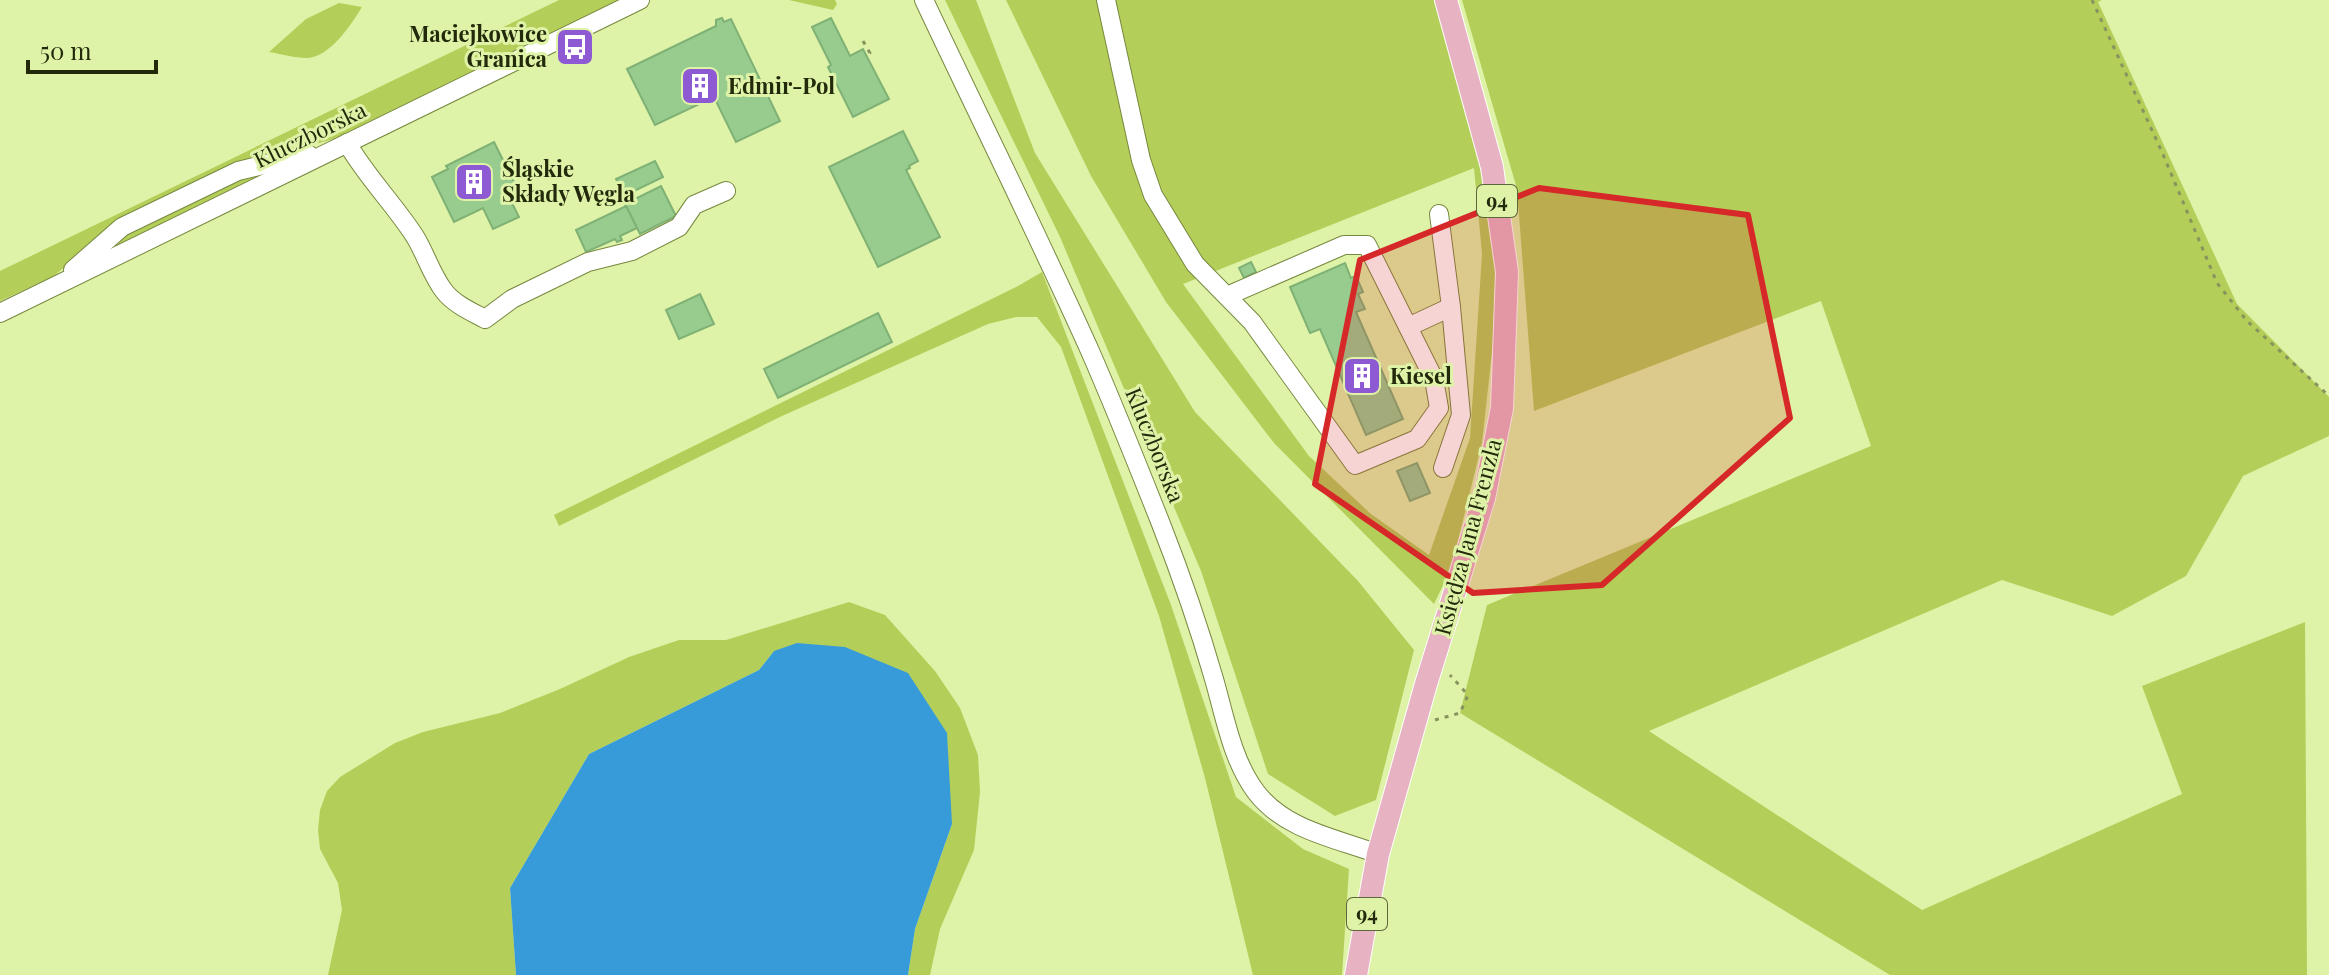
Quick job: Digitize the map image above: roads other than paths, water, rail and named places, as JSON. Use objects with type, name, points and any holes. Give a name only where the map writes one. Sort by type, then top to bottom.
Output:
[{"type":"main road","name":"Księdza Jana Frenzla","points":[[1356,975],[1378,854],[1426,684],[1484,498],[1502,408],[1507,272],[1492,167],[1446,0]]},
{"type":"street","name":"Kluczborska","points":[[0,313],[640,0]]},
{"type":"street","name":"Kluczborska","points":[[924,0],[1101,377],[1177,565],[1231,739],[1248,779],[1280,817],[1378,854]]},
{"type":"street","points":[[1106,0],[1141,160],[1153,195],[1195,264],[1252,322],[1355,465],[1417,439],[1439,408],[1434,379],[1367,245],[1344,245],[1227,296]]},
{"type":"street","points":[[342,146],[395,206],[443,290],[458,305],[485,319],[512,299],[575,268],[632,251],[679,227],[694,205],[726,191]]},
{"type":"street","points":[[1439,214],[1461,415],[1443,468]]},
{"type":"street","points":[[1408,327],[1451,307]]},
{"type":"water","points":[[797,643],[845,647],[908,673],[947,733],[952,824],[915,929],[908,975],[516,975],[510,888],[589,754],[759,670],[774,651]]},
{"type":"place","name":"Maciejkowice Granica","points":[[575,47]]},
{"type":"place","name":"Edmir-Pol","points":[[700,86]]},
{"type":"place","name":"Śląskie Składy Węgla","points":[[474,182]]},
{"type":"place","name":"Kiesel","points":[[1362,376]]}]
